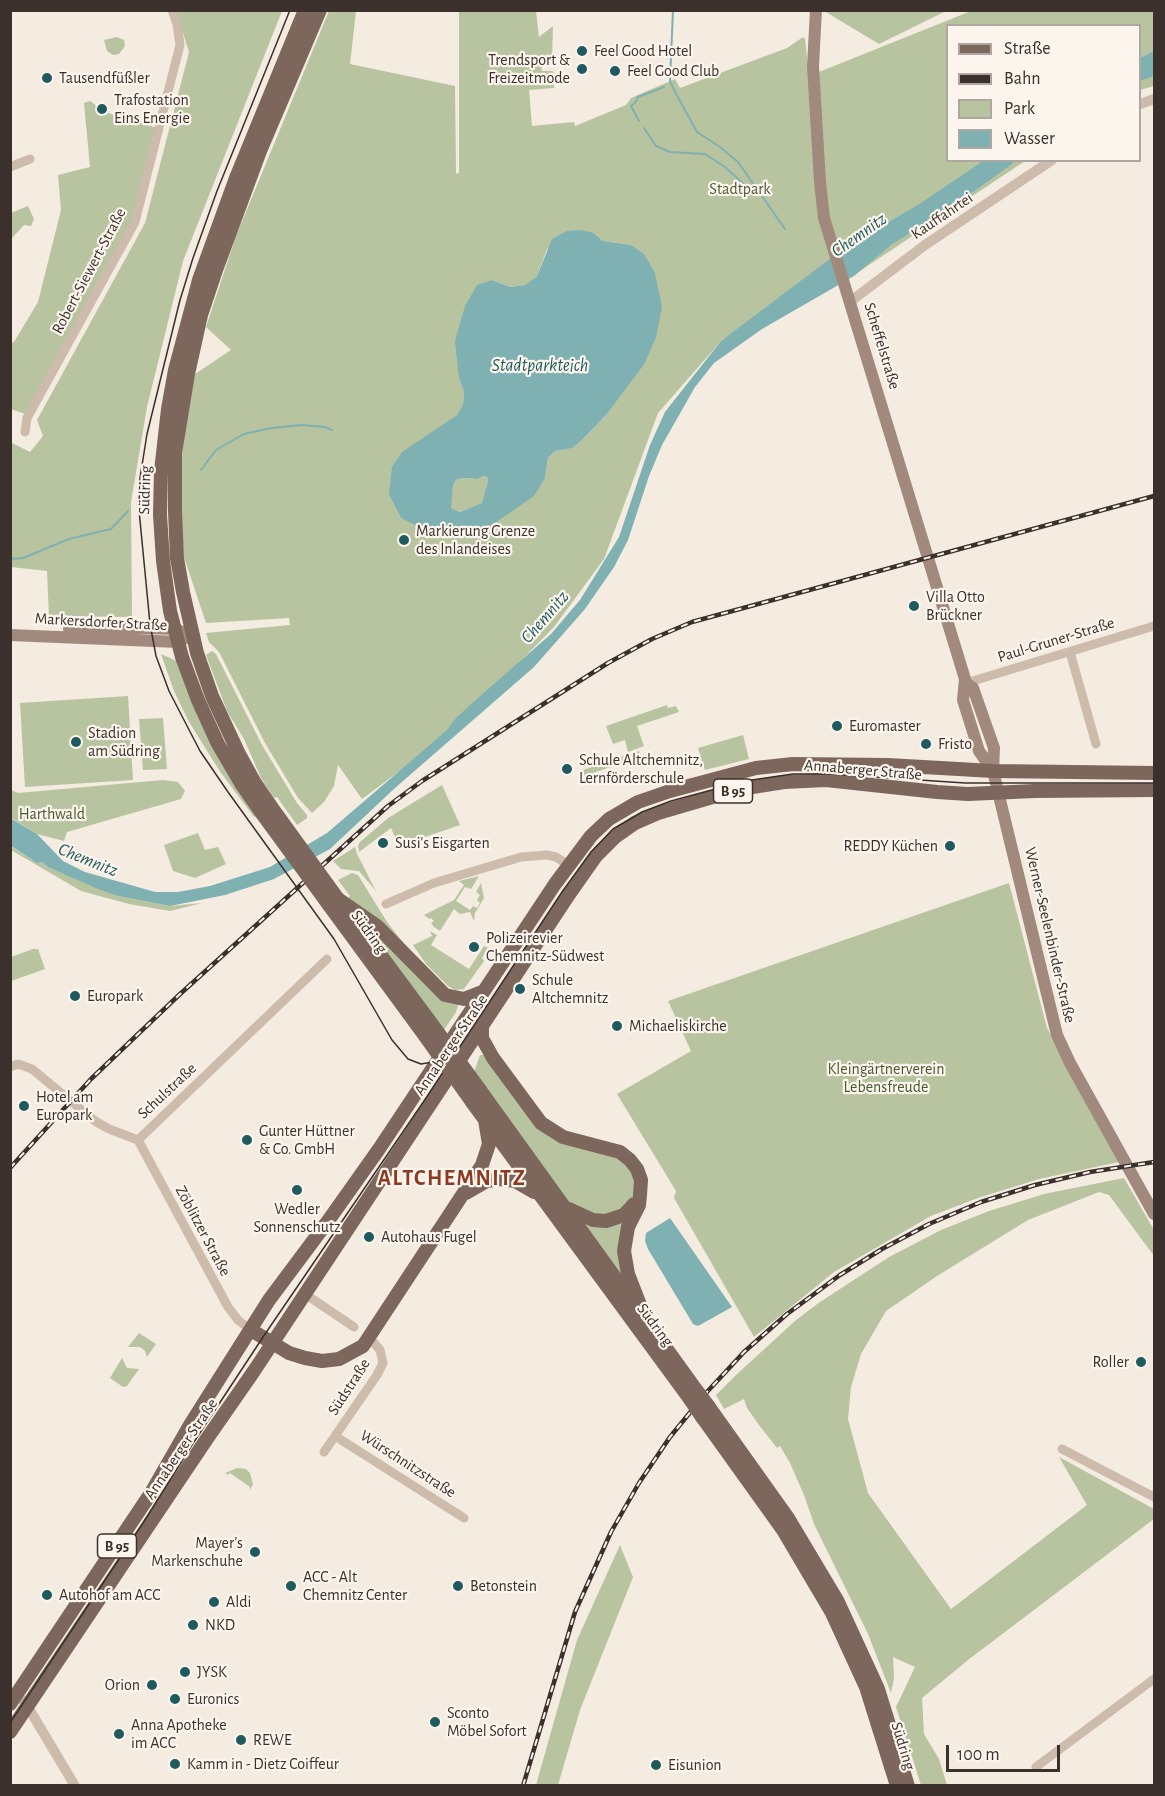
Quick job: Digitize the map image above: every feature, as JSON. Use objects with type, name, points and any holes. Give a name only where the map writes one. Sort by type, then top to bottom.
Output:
[{"type":"main road","name":"Südring","points":[[185,635],[163,561],[160,515],[165,431],[175,370],[190,310],[216,230],[305,10]]},
{"type":"main road","name":"Südring","points":[[320,10],[234,219],[201,315],[188,374],[176,453],[175,511],[189,678],[207,723],[230,765],[266,808],[476,1096],[565,1206],[644,1316],[694,1395]]},
{"type":"main road","name":"Scheffelstraße","points":[[816,10],[813,66],[820,182],[825,218],[966,683],[963,700],[979,751],[996,782]]},
{"type":"main road","name":"Markersdorfer Straße","points":[[10,627],[185,635]]},
{"type":"main road","name":"Markersdorfer Straße","points":[[10,635],[185,635]]},
{"type":"main road","name":"Annaberger Straße","points":[[10,1732],[18,1699],[151,1493],[190,1425],[269,1300],[328,1221],[427,1078],[482,992],[568,866],[591,836],[620,812],[660,794],[735,773],[775,765],[820,763],[996,782],[1155,790]]},
{"type":"main road","name":"Annaberger Straße","points":[[18,1699],[272,1343],[596,856],[624,830],[645,818],[676,807],[740,789],[805,780],[847,782],[937,792],[996,782],[1155,772]]},
{"type":"main road","name":"Werner-Seelenbinder-Straße","points":[[996,782],[1057,1035],[1070,1063],[1155,1214]]},
{"type":"main road","points":[[334,902],[376,926],[445,995],[464,999],[482,992]]},
{"type":"main road","points":[[482,1028],[482,1038],[493,1058],[540,1123],[563,1137],[614,1149],[630,1160],[639,1174],[639,1205],[627,1227],[624,1251],[628,1274],[644,1316]]},
{"type":"main road","points":[[460,1059],[477,1054],[493,1058]]},
{"type":"main road","name":"Südring","points":[[476,1096],[485,1120],[541,1197],[694,1395],[777,1521],[832,1612],[856,1664],[904,1783]]},
{"type":"main road","points":[[251,1330],[292,1354],[322,1361],[339,1359],[363,1346],[482,1165],[489,1144],[485,1120]]},
{"type":"main road","points":[[482,1165],[498,1153],[509,1152],[518,1155],[540,1173]]},
{"type":"main road","points":[[462,1196],[481,1184],[500,1179],[521,1183],[541,1197]]},
{"type":"main road","points":[[565,1206],[587,1218],[606,1221],[624,1215],[640,1195]]},
{"type":"main road","name":"Südring","points":[[706,1412],[767,1487],[820,1569],[860,1646],[883,1703],[904,1783]]},
{"type":"street","name":"Robert-Siewert-Straße","points":[[25,432],[27,418],[135,222],[180,45],[172,10]]},
{"type":"street","points":[[10,167],[30,159]]},
{"type":"street","name":"Kauffahrtei","points":[[851,302],[926,245],[1049,162]]},
{"type":"street","name":"Paul-Gruner-Straße","points":[[966,683],[1155,626]]},
{"type":"street","points":[[1070,651],[1096,744]]},
{"type":"street","points":[[386,904],[434,883],[520,857],[547,855],[556,857],[568,866]]},
{"type":"street","name":"Schulstraße","points":[[10,1067],[18,1064],[32,1069],[94,1121],[109,1130],[138,1140],[327,959]]},
{"type":"street","name":"Zöblitzer Straße","points":[[138,1140],[228,1307],[238,1320],[251,1330]]},
{"type":"street","points":[[305,1293],[354,1327]]},
{"type":"street","name":"Südstraße","points":[[324,1452],[383,1363],[380,1350],[370,1338]]},
{"type":"street","name":"Würschnitzstraße","points":[[335,1436],[464,1518]]},
{"type":"street","points":[[1062,1449],[1155,1497]]},
{"type":"street","points":[[1036,1767],[1155,1679]]},
{"type":"street","points":[[18,1699],[75,1785]]},
{"type":"street","name":"B 95","points":[[10,1723],[18,1699]]},
{"type":"green space","points":[[824,10],[946,11],[879,44]]},
{"type":"green space","points":[[176,11],[282,11],[183,261],[147,407],[131,502],[132,617],[49,616],[47,571],[11,567],[10,442],[30,452],[43,436],[37,420],[145,223],[189,52]]},
{"type":"green space","name":"Stadtpark","points":[[329,11],[356,11],[350,64],[455,86],[456,174],[459,173],[459,11],[536,11],[539,37],[553,26],[552,59],[541,60],[542,71],[553,71],[554,88],[529,90],[532,126],[574,122],[575,126],[626,105],[631,98],[675,79],[680,88],[787,48],[803,37],[809,76],[971,11],[1154,11],[1154,86],[1141,90],[1141,24],[946,24],[946,162],[1024,162],[851,277],[833,267],[722,340],[658,413],[604,559],[554,627],[448,735],[362,799],[338,765],[334,786],[324,802],[312,813],[298,798],[265,743],[219,652],[209,642],[206,633],[290,625],[289,618],[206,623],[184,557],[180,511],[183,432],[195,374],[231,350],[206,327],[236,236]],"holes":[[[594,233],[603,241],[631,245],[644,365],[607,414],[582,440],[572,447],[555,451],[548,458],[545,478],[466,533],[401,518],[389,495],[445,424],[457,415],[463,404],[464,392],[459,378],[492,280],[510,287],[525,285],[537,276],[547,249]]]},
{"type":"green space","points":[[117,37],[124,40],[125,46],[119,54],[113,55],[107,51],[104,40]]},
{"type":"green space","points":[[90,101],[105,112],[157,128],[131,223],[25,414],[11,409],[11,343],[14,342],[38,302],[61,210],[58,175],[90,167],[84,103]]},
{"type":"green space","points":[[28,206],[34,219],[31,226],[24,225],[11,239],[11,213]]},
{"type":"green space","points":[[483,476],[487,477],[488,481],[483,503],[458,512],[450,508],[456,480],[478,479]]},
{"type":"green space","points":[[212,651],[216,654],[262,745],[297,803],[307,815],[307,818],[297,825],[277,797],[274,798],[261,778],[244,739],[227,711],[206,655]]},
{"type":"green space","points":[[161,654],[179,662],[258,814],[254,817],[221,773],[189,722],[174,691]]},
{"type":"green space","name":"Stadion am Südring","points":[[128,696],[133,780],[25,787],[20,703]]},
{"type":"green space","points":[[667,705],[668,708],[676,706],[679,712],[637,726],[644,746],[628,752],[625,740],[613,744],[606,726]]},
{"type":"green space","points":[[163,718],[167,769],[143,770],[139,719]]},
{"type":"green space","points":[[743,735],[749,759],[705,770],[698,748]]},
{"type":"green space","points":[[639,751],[641,756],[585,776],[583,770]]},
{"type":"green space","name":"Harthwald","points":[[163,780],[178,782],[185,791],[181,799],[67,832],[64,841],[37,834],[11,818],[11,790],[18,793]]},
{"type":"green space","points":[[442,785],[460,825],[399,846],[391,828],[359,852],[360,842],[388,818]]},
{"type":"green space","points":[[198,833],[205,850],[218,847],[226,864],[195,878],[173,871],[164,845]]},
{"type":"green space","points":[[10,846],[37,863],[42,862],[48,867],[118,896],[170,906],[202,903],[170,911],[129,904],[81,891],[11,850]]},
{"type":"green space","points":[[355,847],[376,891],[359,871],[341,869],[333,861]]},
{"type":"green space","points":[[352,873],[358,875],[387,922],[416,959],[348,898],[350,896],[338,880]]},
{"type":"green space","points":[[479,876],[471,889],[465,887],[456,901],[470,910],[473,906],[477,908],[480,895],[476,892],[481,883],[484,898],[475,913],[474,921],[470,912],[460,914],[454,909],[440,931],[434,927],[431,923],[434,921],[424,915],[454,900],[464,885],[459,881]]},
{"type":"green space","name":"Kleingärtnerverein Lebensfreude","points":[[1009,883],[1047,1028],[1119,1162],[1039,1179],[931,1216],[834,1272],[754,1337],[674,1198],[676,1191],[617,1094],[691,1051],[668,1001]]},
{"type":"green space","points":[[371,931],[459,1002],[456,1012],[444,1030]]},
{"type":"green space","points":[[430,931],[437,935],[431,945],[469,969],[484,946],[488,948],[482,958],[484,961],[464,989],[455,990],[448,986],[426,964],[413,945],[432,936]]},
{"type":"green space","points":[[38,949],[45,969],[11,981],[11,957]]},
{"type":"green space","points":[[480,1055],[486,1055],[541,1123],[614,1150],[639,1174],[624,1240],[644,1315],[474,1072]]},
{"type":"green space","points":[[1124,1178],[1154,1230],[1154,1256],[1109,1195],[1099,1192],[1028,1220],[937,1276],[886,1311],[861,1354],[851,1387],[848,1419],[868,1493],[951,1609],[1087,1505],[1059,1457],[1154,1509],[1154,1519],[968,1660],[922,1698],[924,1734],[939,1759],[947,1785],[921,1785],[896,1707],[915,1667],[893,1657],[894,1679],[891,1693],[868,1634],[814,1524],[790,1463],[780,1446],[777,1448],[759,1425],[747,1408],[744,1399],[724,1409],[716,1395],[796,1320],[889,1257],[941,1230],[989,1211],[1044,1194]]},
{"type":"green space","points":[[139,1333],[156,1344],[147,1357],[145,1351],[140,1347],[128,1347]]},
{"type":"green space","points":[[122,1358],[127,1368],[139,1369],[127,1386],[123,1387],[110,1378]]},
{"type":"green space","points":[[237,1468],[246,1469],[250,1473],[253,1484],[250,1490],[250,1487],[230,1473],[228,1475],[225,1473]]},
{"type":"green space","points":[[620,1545],[633,1577],[580,1710],[558,1785],[536,1785],[577,1640]]},
{"type":"water","points":[[1154,51],[1154,76],[1141,81],[1141,58]]},
{"type":"water","points":[[982,162],[1015,162],[969,195],[891,245],[854,276],[762,329],[714,363],[695,387],[662,445],[628,540],[614,567],[585,609],[534,667],[395,788],[330,849],[274,879],[225,895],[170,906],[118,896],[98,889],[48,867],[42,862],[37,863],[11,846],[10,818],[37,834],[63,861],[85,872],[155,892],[178,892],[210,886],[270,867],[327,833],[446,731],[470,705],[551,634],[580,600],[619,537],[650,445],[665,412],[721,341],[843,249],[921,203]]},
{"type":"water","name":"Stadtparkteich","points":[[581,230],[594,233],[603,241],[631,245],[644,254],[655,273],[662,307],[656,337],[644,365],[607,414],[582,440],[572,448],[555,451],[548,458],[545,478],[534,496],[492,525],[466,533],[423,529],[401,518],[389,495],[392,467],[402,452],[457,415],[463,404],[464,392],[459,378],[455,341],[465,306],[477,285],[492,280],[510,287],[525,285],[537,276],[552,239],[567,231]],"holes":[[[487,477],[482,503],[459,512],[451,508],[453,486],[456,480]]]},
{"type":"water","points":[[670,1218],[732,1307],[698,1326],[693,1324],[645,1241],[646,1233]]},
{"type":"waterway","points":[[673,10],[670,81],[675,92],[697,132],[738,162],[785,229]]},
{"type":"waterway","points":[[639,121],[631,106],[638,97],[664,87]]},
{"type":"waterway","points":[[644,128],[656,146],[670,152],[705,154],[725,167],[748,188],[758,191]]},
{"type":"waterway","points":[[201,470],[216,450],[244,434],[302,425],[325,427],[332,430]]},
{"type":"waterway","points":[[10,559],[23,558],[69,539],[111,529],[128,511]]},
{"type":"tram line","points":[[290,10],[217,191],[193,258],[180,300],[147,434],[140,478],[139,510],[150,624],[156,656],[169,691],[200,751],[334,939],[392,1040],[408,1059],[421,1064],[439,1061],[453,1053]]},
{"type":"tram line","points":[[10,1723],[263,1337],[424,1101],[562,892],[591,852],[613,829],[642,812],[671,801],[745,781],[793,774],[829,774],[965,783],[1154,783]]},
{"type":"railway","points":[[10,1168],[91,1079],[179,995],[388,806],[422,781],[608,663],[652,639],[692,622],[1154,496]]},
{"type":"railway","points":[[523,1786],[575,1612],[611,1532],[639,1483],[670,1437],[744,1352],[787,1314],[840,1275],[929,1224],[981,1202],[1035,1185],[1090,1172],[1154,1162]]},
{"type":"place","name":"Feel Good Hotel","points":[[582,51]]},
{"type":"place","name":"Trendsport & Freizeitmode","points":[[582,69]]},
{"type":"place","name":"Feel Good Club","points":[[615,71]]},
{"type":"place","name":"Tausendfüßler","points":[[47,78]]},
{"type":"place","name":"Trafostation Eins Energie","points":[[102,109]]},
{"type":"place","name":"Markierung Grenze des Inlandeises","points":[[404,540]]},
{"type":"place","name":"Villa Otto Brückner","points":[[914,606]]},
{"type":"place","name":"Euromaster","points":[[837,726]]},
{"type":"place","name":"Stadion am Südring","points":[[76,742]]},
{"type":"place","name":"Fristo","points":[[926,744]]},
{"type":"place","name":"Schule Altchemnitz, Lernförderschule","points":[[567,769]]},
{"type":"place","name":"Susi's Eisgarten","points":[[383,843]]},
{"type":"place","name":"REDDY Küchen","points":[[950,846]]},
{"type":"place","name":"Polizeirevier Chemnitz-Südwest","points":[[474,947]]},
{"type":"place","name":"Schule Altchemnitz","points":[[520,989]]},
{"type":"place","name":"Europark","points":[[75,996]]},
{"type":"place","name":"Michaeliskirche","points":[[617,1026]]},
{"type":"place","name":"Hotel am Europark","points":[[24,1106]]},
{"type":"place","name":"Gunter Hüttner & Co. GmbH","points":[[247,1140]]},
{"type":"place","name":"Wedler Sonnenschutz","points":[[297,1190]]},
{"type":"place","name":"Autohaus Fugel","points":[[369,1237]]},
{"type":"place","name":"Roller","points":[[1141,1362]]},
{"type":"place","name":"Mayer's Markenschuhe","points":[[255,1552]]},
{"type":"place","name":"ACC - Alt Chemnitz Center","points":[[291,1586]]},
{"type":"place","name":"Betonstein","points":[[458,1586]]},
{"type":"place","name":"Autohof am ACC","points":[[47,1595]]},
{"type":"place","name":"Aldi","points":[[214,1602]]},
{"type":"place","name":"NKD","points":[[193,1625]]},
{"type":"place","name":"JYSK","points":[[185,1672]]},
{"type":"place","name":"Orion","points":[[152,1685]]},
{"type":"place","name":"Euronics","points":[[175,1699]]},
{"type":"place","name":"Sconto Möbel Sofort","points":[[435,1722]]},
{"type":"place","name":"Anna Apotheke im ACC","points":[[119,1734]]},
{"type":"place","name":"REWE","points":[[241,1740]]},
{"type":"place","name":"Kamm in - Dietz Coiffeur","points":[[175,1764]]},
{"type":"place","name":"Eisunion","points":[[656,1765]]},
{"type":"district","name":"ALTCHEMNITZ","points":[[452,1178]]},
{"type":"water label","name":"Chemnitz","points":[[859,235]]},
{"type":"water label","name":"Chemnitz","points":[[545,617]]},
{"type":"water label","name":"Chemnitz","points":[[88,860]]}]
